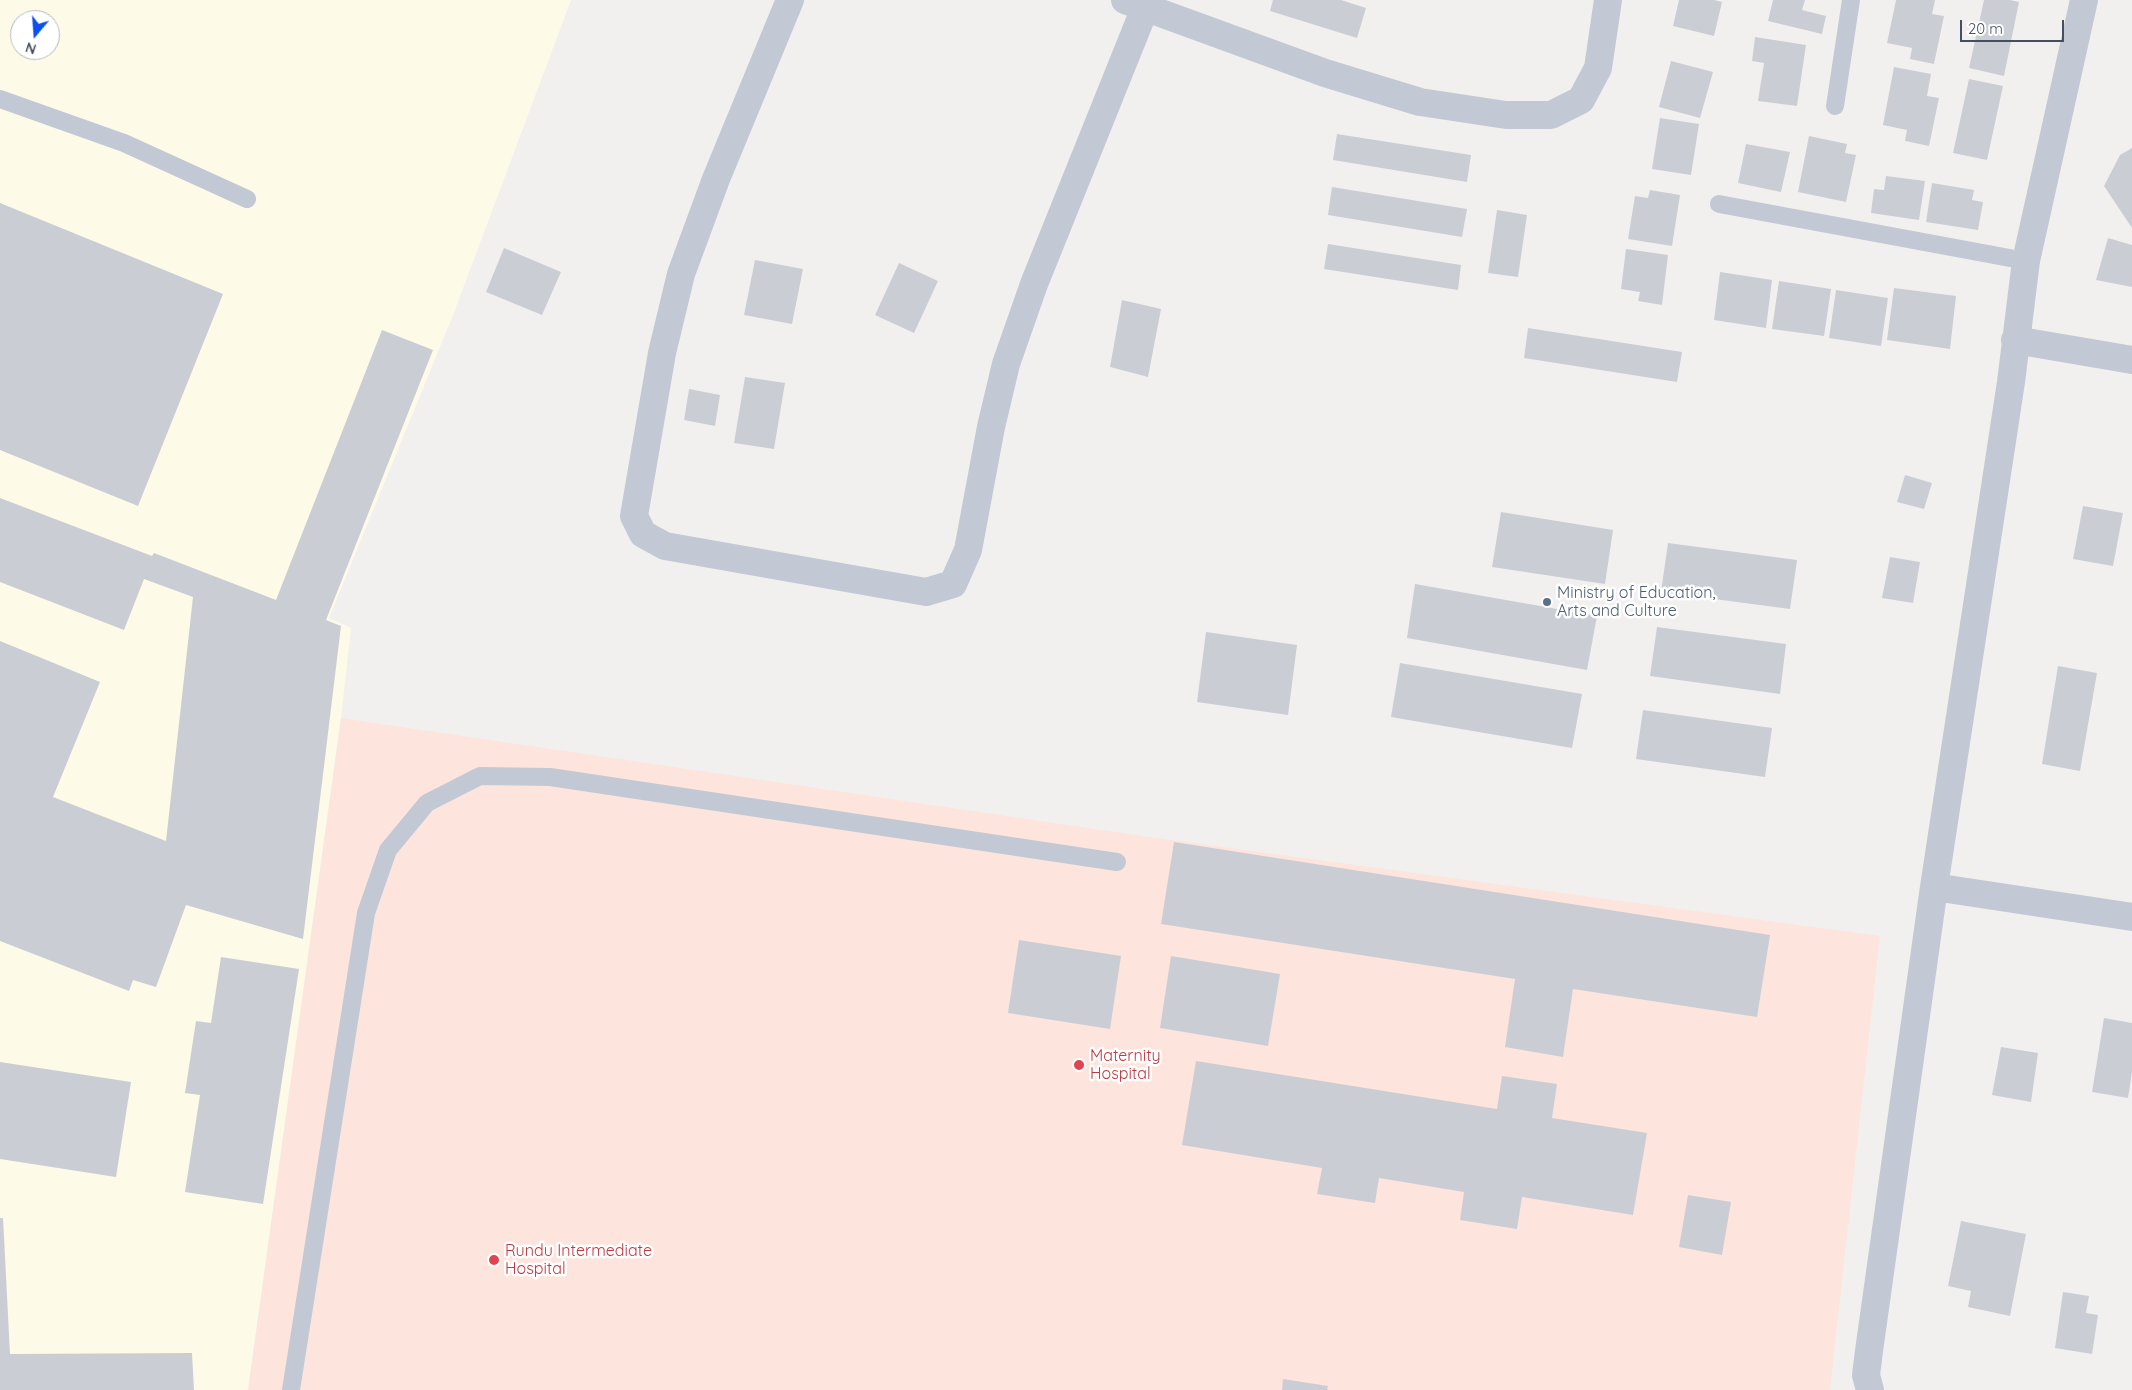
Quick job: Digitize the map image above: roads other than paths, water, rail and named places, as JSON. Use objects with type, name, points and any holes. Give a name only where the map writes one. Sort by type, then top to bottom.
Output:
[{"type":"street","points":[[790,0],[716,179],[681,274],[662,353],[634,516],[642,534],[665,546],[926,592],[953,584],[968,550],[991,426],[1006,364],[1135,4],[1325,73],[1420,102],[1506,115],[1551,115],[1581,100],[1598,68],[1608,0]]},
{"type":"street","points":[[1870,1390],[1866,1375],[1934,887],[2008,401],[2026,261],[2084,0]]},
{"type":"street","points":[[2015,340],[2132,360]]},
{"type":"street","points":[[1934,887],[2132,917]]},
{"type":"lane","points":[[1835,106],[1851,0]]},
{"type":"lane","points":[[0,99],[124,144],[247,199]]},
{"type":"lane","points":[[1718,204],[2026,261]]},
{"type":"lane","points":[[290,1390],[366,913],[388,850],[427,803],[480,776],[550,777],[1117,862]]},
{"type":"place","name":"Ministry of Education, Arts and Culture","points":[[1547,602]]},
{"type":"place","name":"Maternity Hospital","points":[[1079,1065]]},
{"type":"place","name":"Rundu Intermediate Hospital","points":[[494,1260]]}]
